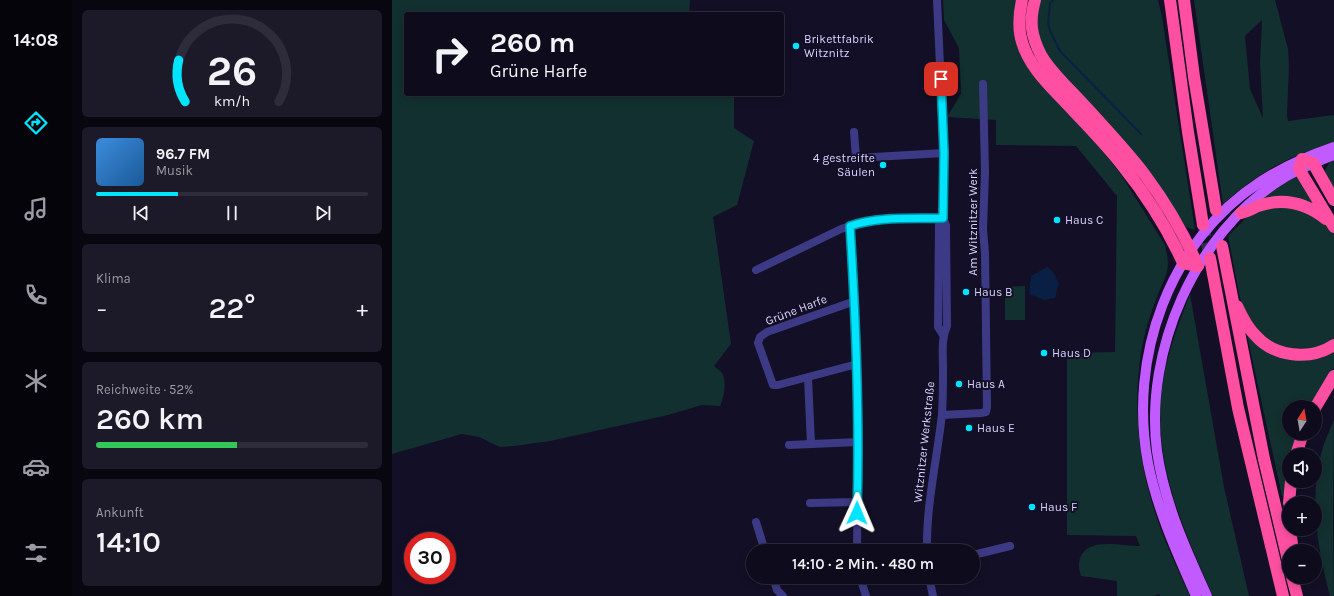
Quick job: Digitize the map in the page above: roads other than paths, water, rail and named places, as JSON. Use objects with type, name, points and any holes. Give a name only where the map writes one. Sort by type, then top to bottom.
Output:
[{"type":"highway","points":[[1022,0],[1019,24],[1022,41],[1032,63],[1050,86],[1108,149],[1132,178],[1145,195],[1174,243],[1187,252]]},
{"type":"highway","points":[[1035,0],[1032,11],[1031,27],[1034,40],[1042,57],[1051,70],[1084,105],[1144,174],[1163,200],[1187,252],[1198,266]]},
{"type":"highway","points":[[1162,0],[1173,22]]},
{"type":"highway","points":[[1170,0],[1188,132],[1203,225]]},
{"type":"highway","points":[[1184,0],[1194,77],[1216,210]]},
{"type":"highway","points":[[1305,164],[1334,200]]},
{"type":"highway","points":[[1305,164],[1333,225]]},
{"type":"highway","points":[[1241,213],[1248,212],[1258,206],[1271,203],[1291,202],[1315,210],[1333,225]]},
{"type":"highway","points":[[1222,246],[1264,460],[1284,544]]},
{"type":"highway","points":[[1210,258],[1243,429],[1283,596]]},
{"type":"highway","points":[[1230,292],[1249,328],[1256,336],[1271,348],[1297,355],[1314,354],[1334,345]]},
{"type":"highway","points":[[1320,400],[1334,376]]},
{"type":"highway","points":[[1294,584],[1297,594]]},
{"type":"main road","points":[[1207,596],[1172,511],[1159,464],[1155,415],[1156,396],[1162,355],[1176,310],[1198,266],[1216,241],[1241,213],[1265,191],[1281,179],[1334,147]]},
{"type":"main road","points":[[1196,596],[1162,516],[1148,463],[1144,436],[1144,375],[1153,333],[1164,301],[1187,252],[1238,198],[1260,182],[1305,164],[1334,155]]},
{"type":"street","name":"Witznitzer Werkstraße","points":[[926,544],[930,494],[942,415],[944,384],[943,335],[947,326],[946,225],[943,218],[944,153],[937,0]]},
{"type":"street","name":"Am Witznitzer Werk","points":[[942,415],[986,412],[987,407],[983,84]]},
{"type":"street","points":[[854,132],[856,158],[944,153]]},
{"type":"street","points":[[756,270],[841,228],[877,220],[943,218]]},
{"type":"street","points":[[850,226],[857,364],[857,544]]},
{"type":"street","name":"Grüne Harfe","points":[[855,301],[767,332],[760,337],[758,343],[773,385],[778,386],[857,364]]},
{"type":"street","points":[[808,378],[811,444]]},
{"type":"street","points":[[789,445],[858,442]]},
{"type":"street","points":[[810,503],[857,502]]},
{"type":"street","points":[[756,522],[763,544]]},
{"type":"street","points":[[980,553],[1010,546]]},
{"type":"street","points":[[775,584],[777,590],[783,596]]},
{"type":"street","points":[[862,584],[866,596]]},
{"type":"street","points":[[931,584],[934,596]]},
{"type":"water","points":[[1047,267],[1053,272],[1059,283],[1055,298],[1044,300],[1029,294],[1031,276]]},
{"type":"waterway","points":[[1053,0],[1050,4],[1048,22],[1050,31],[1060,51],[1141,134]]},
{"type":"tunnel","points":[[1203,225],[1210,258]]},
{"type":"place","name":"Brikettfabrik Witznitz","points":[[796,46]]},
{"type":"place","name":"4 gestreifte Säulen","points":[[883,165]]},
{"type":"place","name":"Haus C","points":[[1057,220]]},
{"type":"place","name":"Haus B","points":[[966,292]]},
{"type":"place","name":"Haus D","points":[[1044,353]]},
{"type":"place","name":"Haus A","points":[[959,384]]},
{"type":"place","name":"Haus E","points":[[969,428]]},
{"type":"place","name":"Haus F","points":[[1032,507]]}]
